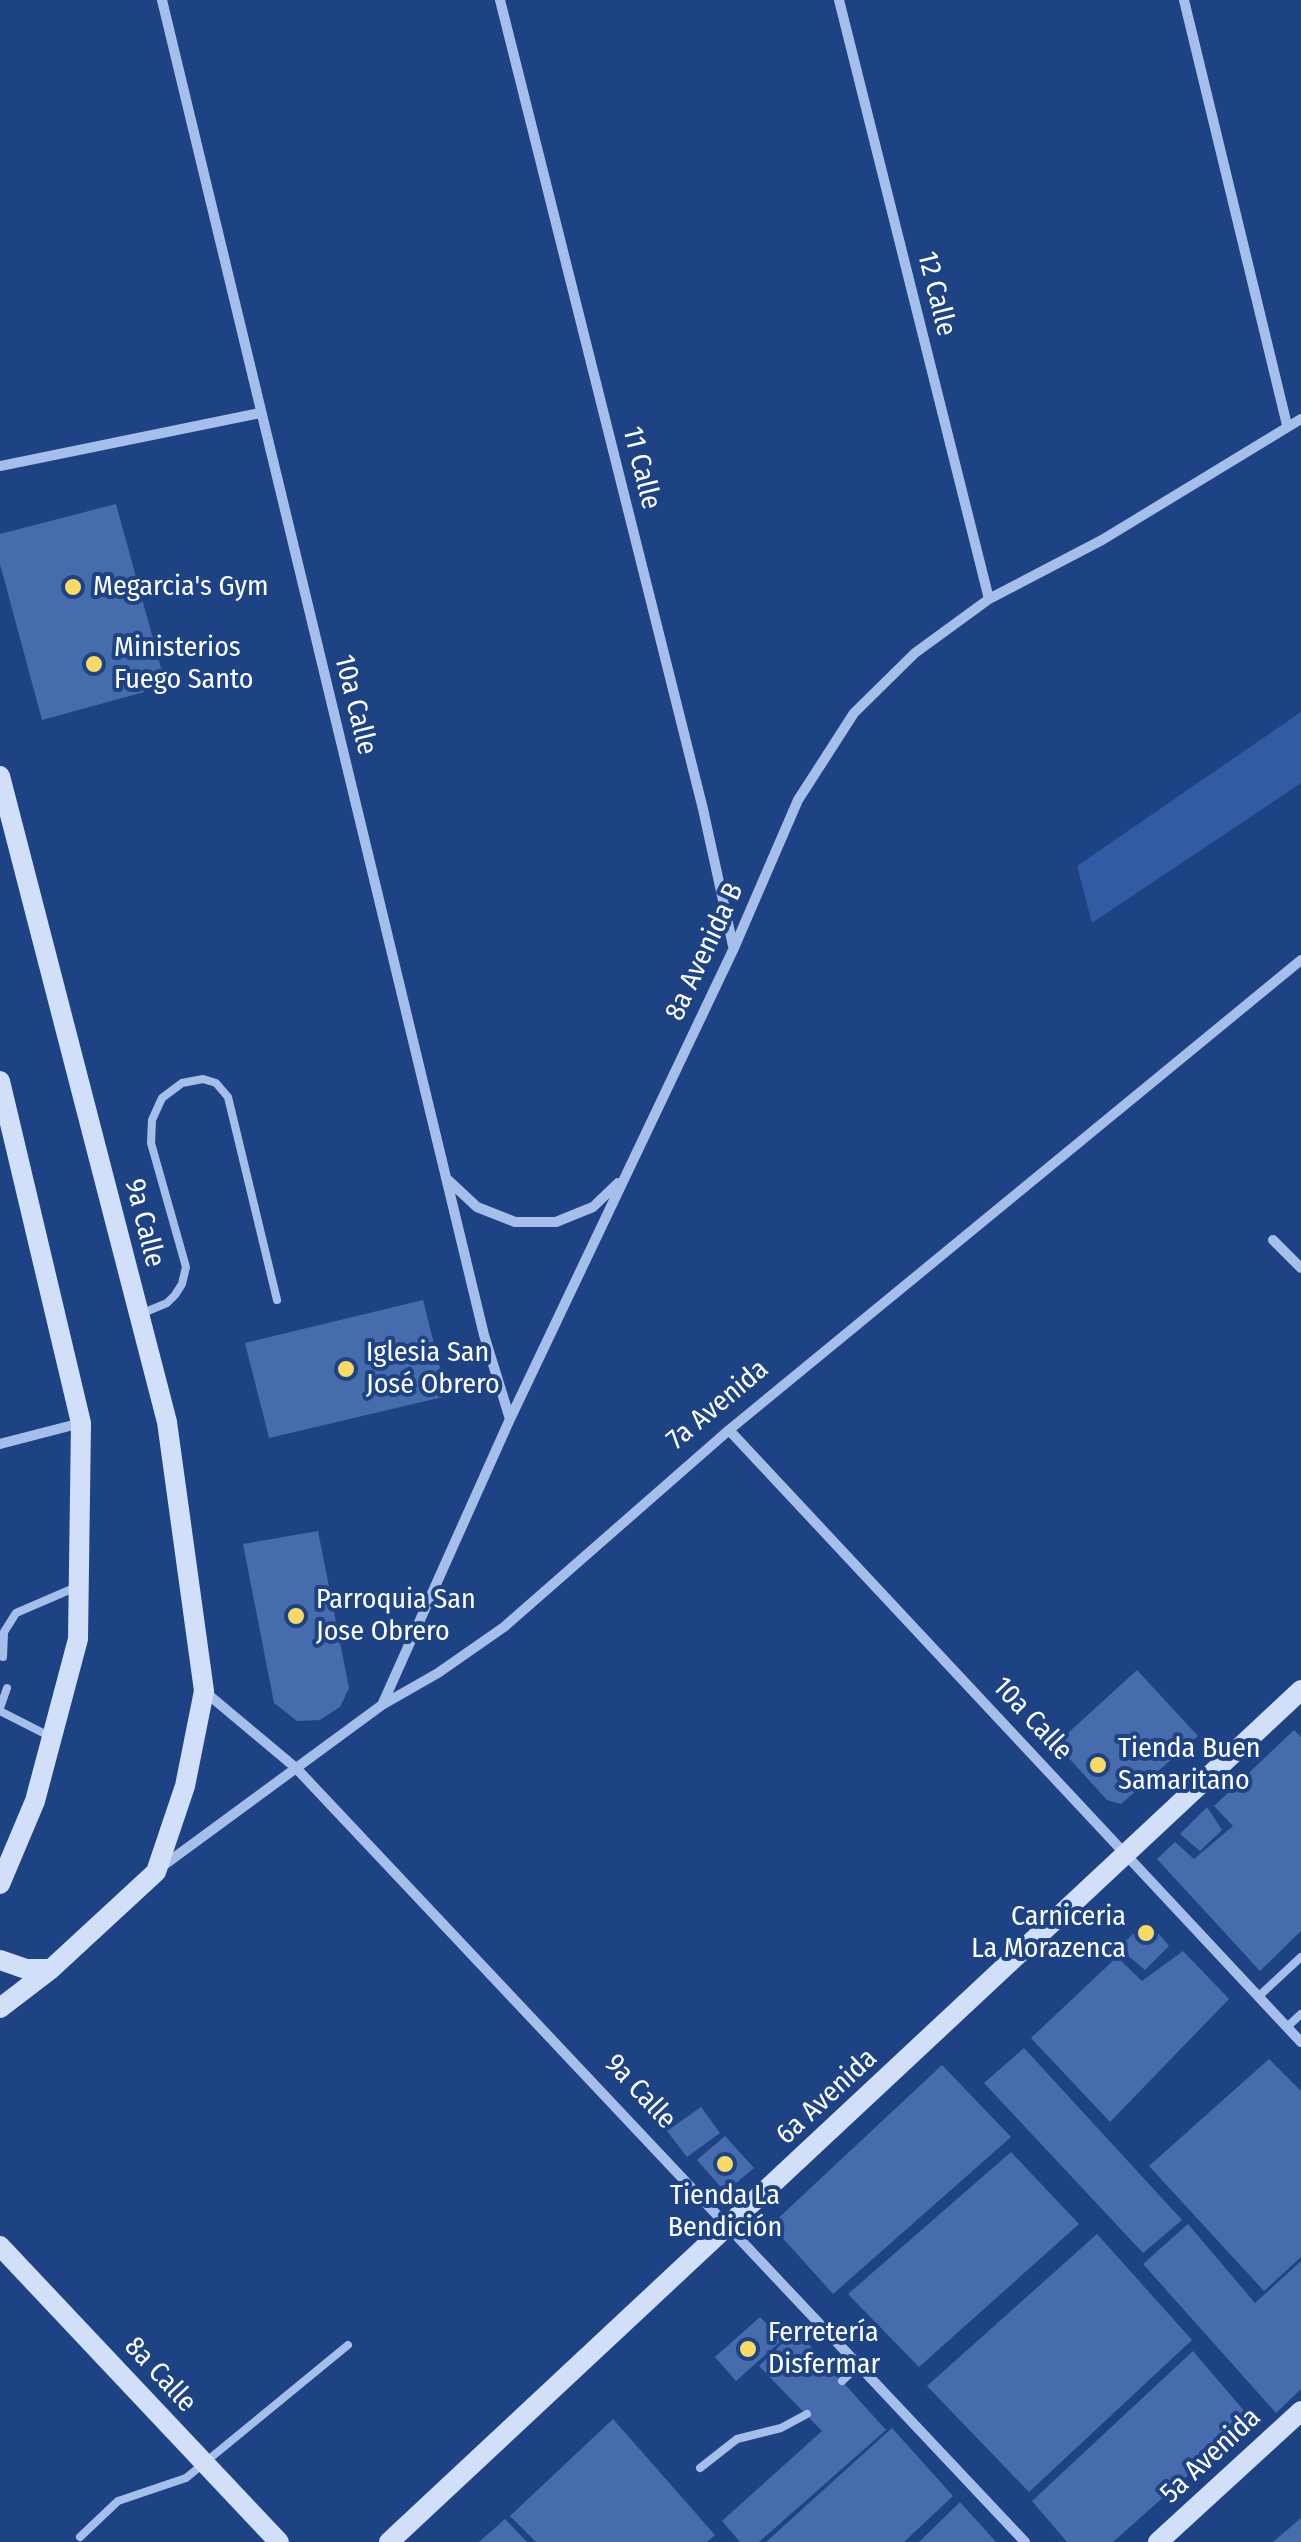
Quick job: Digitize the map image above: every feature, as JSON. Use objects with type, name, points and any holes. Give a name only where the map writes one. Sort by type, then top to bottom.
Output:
[{"type":"main road","name":"9a Calle","points":[[0,776],[167,1422],[204,1691],[185,1786],[156,1872],[51,1969]]},
{"type":"main road","points":[[0,1081],[81,1423],[78,1639],[35,1801],[0,1884]]},
{"type":"main road","name":"6a Avenida","points":[[389,2542],[1301,1690]]},
{"type":"main road","points":[[0,1960],[26,1969],[51,1969]]},
{"type":"main road","points":[[0,2008],[51,1969]]},
{"type":"main road","name":"8a Calle","points":[[0,2246],[279,2542]]},
{"type":"main road","name":"5a Avenida","points":[[1158,2542],[1301,2410]]},
{"type":"street","name":"10a Calle","points":[[162,0],[484,1335],[510,1419]]},
{"type":"street","name":"11 Calle","points":[[500,0],[703,809],[734,948]]},
{"type":"street","name":"12 Calle","points":[[839,0],[988,599]]},
{"type":"street","points":[[1184,0],[1288,425]]},
{"type":"street","points":[[0,466],[260,414]]},
{"type":"street","name":"8a Avenida B","points":[[382,1705],[510,1419],[734,948],[798,800],[854,713],[915,654],[988,599],[1102,540],[1301,419]]},
{"type":"street","name":"7a Avenida","points":[[156,1872],[382,1705],[438,1673],[504,1627],[729,1430],[1301,960]]},
{"type":"street","points":[[448,1180],[477,1208],[516,1222],[556,1222],[593,1207],[623,1179]]},
{"type":"street","points":[[1273,1240],[1301,1268]]},
{"type":"street","points":[[0,1444],[81,1423]]},
{"type":"street","name":"10a Calle","points":[[729,1430],[1301,2042]]},
{"type":"street","name":"9a Calle","points":[[204,1691],[296,1768],[1024,2542]]},
{"type":"lane","points":[[139,1314],[166,1304],[182,1284],[186,1267],[151,1143],[152,1120],[162,1098],[182,1083],[203,1079],[216,1084],[228,1097],[277,1300]]},
{"type":"lane","points":[[3,1657],[4,1632],[16,1613],[78,1587]]},
{"type":"lane","points":[[7,1688],[0,1709],[53,1738]]},
{"type":"lane","points":[[1259,1996],[1301,1957]]},
{"type":"lane","points":[[1287,2027],[1301,2014]]},
{"type":"lane","points":[[80,2537],[118,2501],[186,2478],[348,2345]]},
{"type":"lane","points":[[842,2381],[859,2365]]},
{"type":"lane","points":[[700,2468],[737,2439],[782,2428],[807,2414]]},
{"type":"shaded area","points":[[1301,712],[1301,783],[1092,923],[1077,866]]},
{"type":"building","points":[[116,504],[166,686],[42,720],[0,564],[0,534]]},
{"type":"building","name":"Iglesia San José Obrero","points":[[423,1300],[447,1396],[269,1438],[245,1343]]},
{"type":"building","name":"Parroquia San Jose Obrero","points":[[318,1531],[349,1688],[340,1707],[320,1720],[297,1721],[274,1703],[243,1544]]},
{"type":"building","points":[[1137,1670],[1198,1736],[1121,1804],[1107,1800],[1056,1744]]},
{"type":"building","points":[[1294,1730],[1301,1737],[1301,1931],[1260,1971],[1157,1859],[1175,1842],[1194,1859],[1233,1826],[1214,1806]]},
{"type":"building","points":[[1207,1807],[1222,1830],[1200,1851],[1180,1834]]},
{"type":"building","name":"Carniceria La Morazenca","points":[[1147,1920],[1169,1946],[1145,1970],[1119,1948]]},
{"type":"building","points":[[1183,1951],[1229,1999],[1110,2122],[1031,2038],[1117,1957],[1142,1981]]},
{"type":"building","points":[[1024,2048],[1182,2220],[1143,2253],[984,2083]]},
{"type":"building","points":[[1269,2059],[1301,2091],[1301,2257],[1264,2291],[1149,2166]]},
{"type":"building","points":[[942,2065],[1011,2137],[833,2294],[771,2225]]},
{"type":"building","points":[[701,2107],[720,2133],[687,2157],[667,2131]]},
{"type":"building","name":"Tienda La Bendición","points":[[725,2136],[754,2168],[725,2192],[697,2160]]},
{"type":"building","points":[[1011,2152],[1079,2224],[919,2367],[848,2294]]},
{"type":"building","points":[[1188,2224],[1255,2303],[1301,2261],[1301,2389],[1276,2413],[1143,2264]]},
{"type":"building","points":[[1097,2234],[1192,2340],[1029,2492],[927,2386]]},
{"type":"building","name":"Ferretería Disfermar","points":[[760,2317],[782,2340],[736,2381],[715,2357]]},
{"type":"building","points":[[796,2330],[886,2430],[759,2542],[740,2542],[722,2521],[822,2431],[759,2366]]},
{"type":"building","points":[[1193,2351],[1251,2419],[1113,2542],[1067,2542],[1032,2501]]},
{"type":"building","points":[[613,2419],[715,2535],[707,2542],[536,2542],[510,2516]]},
{"type":"building","points":[[892,2428],[953,2496],[904,2542],[766,2542]]},
{"type":"building","points":[[960,2502],[996,2542],[919,2542]]},
{"type":"building","points":[[1301,2518],[1301,2542],[1273,2542]]},
{"type":"building","points":[[505,2519],[527,2542],[479,2542]]},
{"type":"place","name":"Megarcia's Gym","points":[[73,587]]},
{"type":"place","name":"Ministerios Fuego Santo","points":[[94,664]]},
{"type":"place","name":"Iglesia San José Obrero","points":[[346,1369]]},
{"type":"place","name":"Parroquia San Jose Obrero","points":[[296,1616]]},
{"type":"place","name":"Tienda Buen Samaritano","points":[[1098,1765]]},
{"type":"place","name":"Carniceria La Morazenca","points":[[1146,1933]]},
{"type":"place","name":"Tienda La Bendición","points":[[725,2164]]},
{"type":"place","name":"Ferretería Disfermar","points":[[748,2349]]}]
